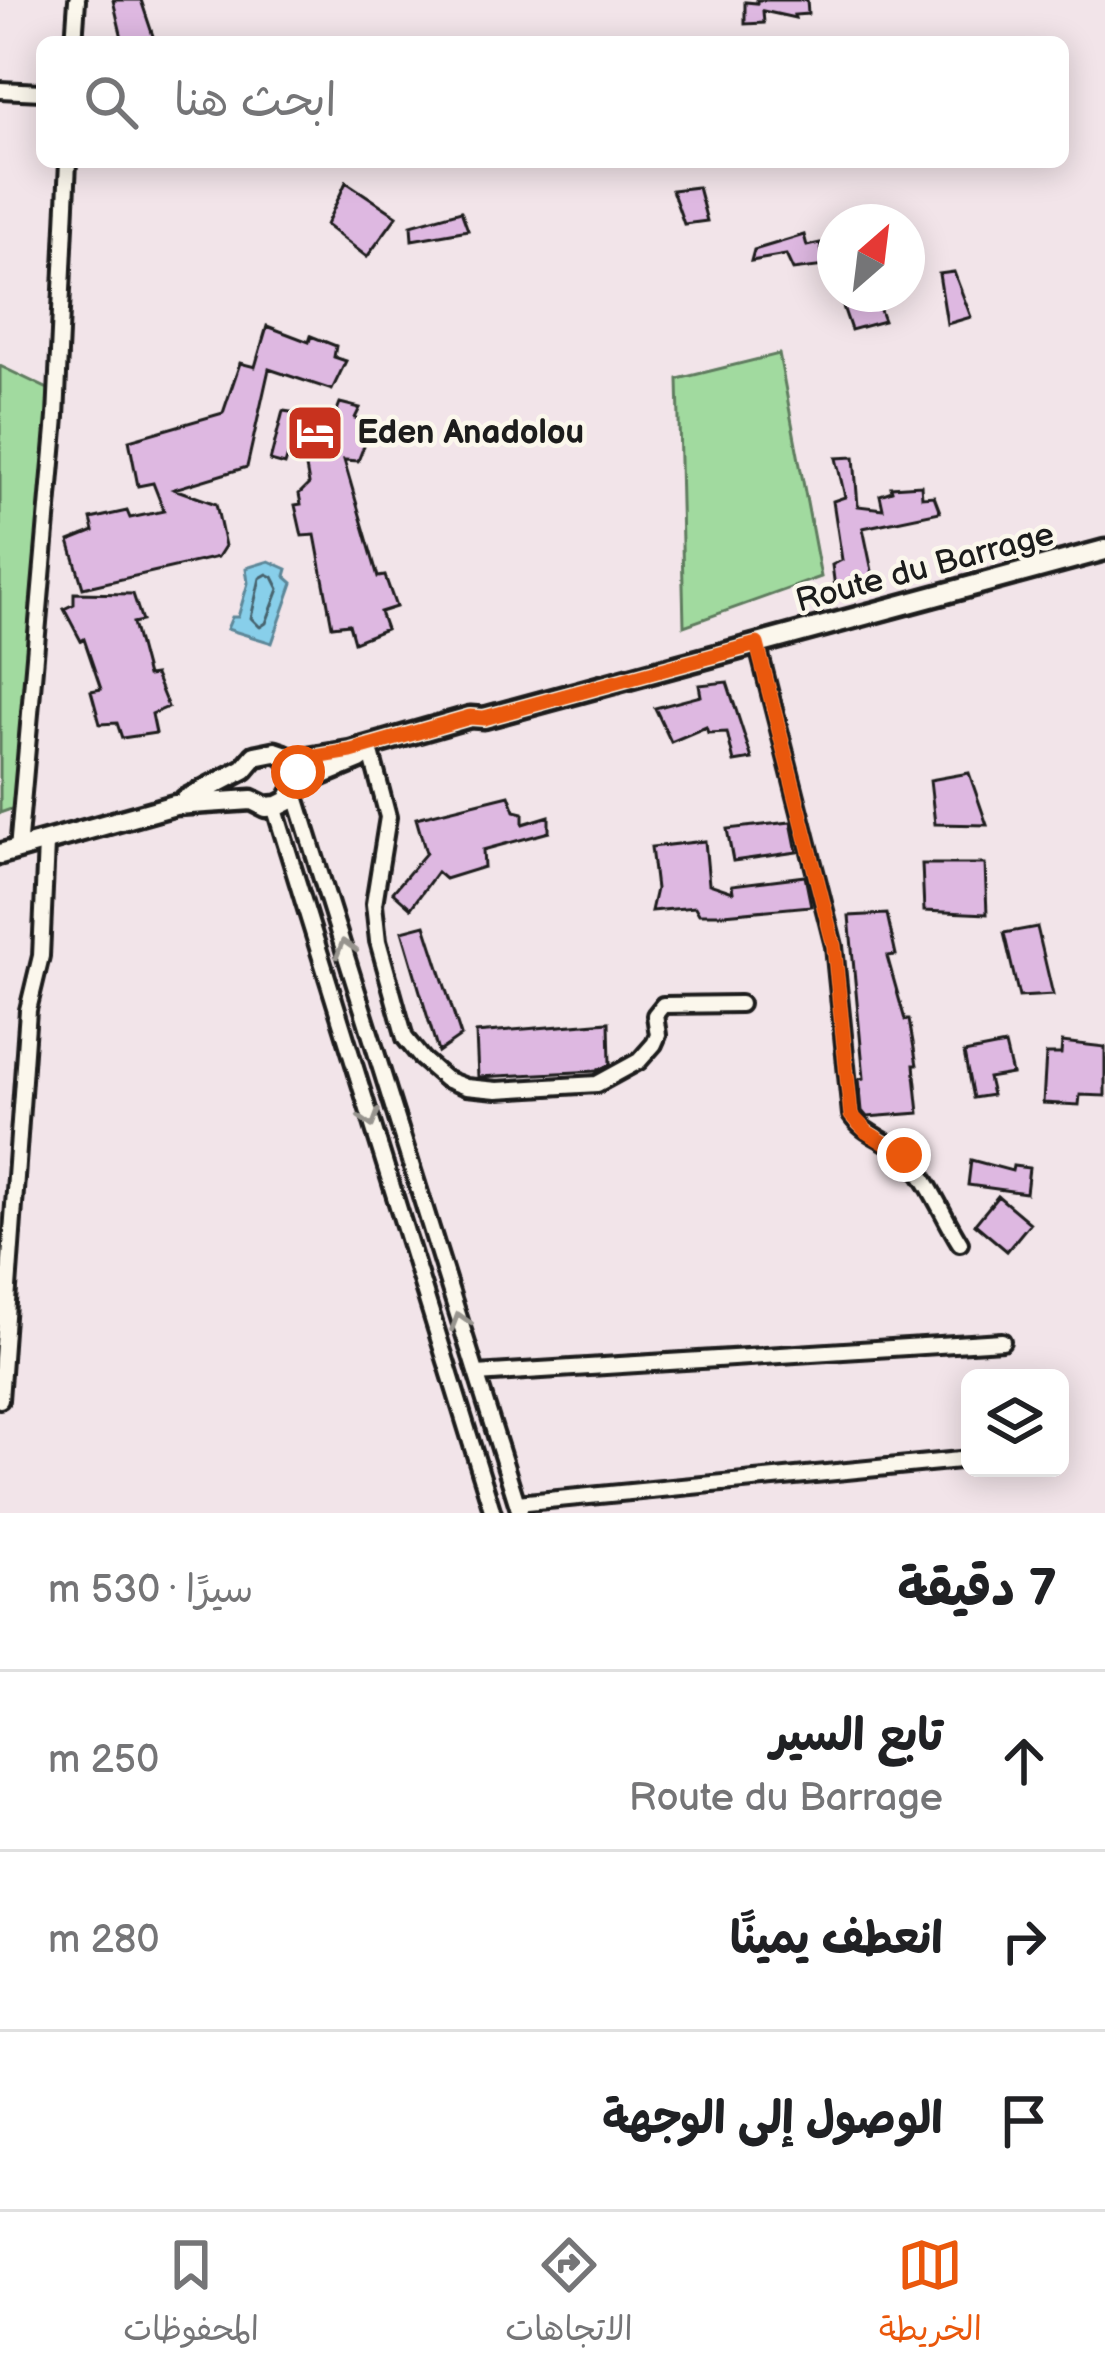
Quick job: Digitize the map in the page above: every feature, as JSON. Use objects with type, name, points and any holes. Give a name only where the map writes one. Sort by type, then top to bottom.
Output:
[{"type":"main road","name":"Route du Barrage","points":[[175,806],[252,800],[274,806],[322,772],[463,731],[482,718],[1105,550]]},
{"type":"main road","name":"Route du Barrage","points":[[9,852],[175,806],[244,769],[264,752],[292,761],[351,751],[470,717],[482,718]]},
{"type":"main road","points":[[292,761],[298,772],[296,789]]},
{"type":"main road","points":[[244,769],[243,786],[252,800]]},
{"type":"street","points":[[74,36],[76,0]]},
{"type":"street","points":[[0,90],[36,92]]},
{"type":"street","points":[[9,852],[56,417],[68,168]]},
{"type":"street","points":[[757,644],[834,946],[851,1115],[867,1132],[904,1155],[960,1244]]},
{"type":"street","points":[[372,756],[388,817],[374,904],[378,941],[405,1038],[445,1078],[466,1088],[497,1090],[597,1084],[628,1068],[654,1044],[658,1035],[655,1015],[663,1005],[740,1004]]},
{"type":"street","points":[[296,789],[518,1508],[961,1460]]},
{"type":"street","points":[[274,806],[493,1513]]},
{"type":"street","points":[[0,1400],[28,1010],[41,956],[46,844]]},
{"type":"street","points":[[477,1374],[1002,1341]]},
{"type":"green space","points":[[779,354],[821,577],[684,626],[678,379]]},
{"type":"green space","points":[[0,366],[50,390],[20,806],[0,813]]},
{"type":"water","points":[[269,561],[287,569],[285,576],[293,583],[272,643],[227,629],[232,617],[238,617],[248,583],[246,568]]},
{"type":"building","points":[[113,0],[141,0],[153,36],[122,36]]},
{"type":"building","points":[[807,0],[808,14],[795,18],[763,11],[764,23],[745,24],[745,2]]},
{"type":"building","points":[[346,182],[397,216],[367,257],[326,225]]},
{"type":"building","points":[[698,187],[707,221],[684,224],[672,190]]},
{"type":"building","points":[[461,211],[468,230],[412,240],[411,225]]},
{"type":"building","points":[[804,235],[807,246],[817,244],[817,267],[793,270],[786,255],[751,261],[754,250]]},
{"type":"building","points":[[954,272],[971,317],[947,324],[939,274]]},
{"type":"building","points":[[845,312],[881,312],[884,321],[851,330]]},
{"type":"building","points":[[267,326],[309,342],[311,336],[336,346],[334,357],[346,361],[332,390],[269,369],[247,467],[174,489],[216,504],[225,546],[218,557],[83,588],[69,541],[94,531],[91,519],[127,511],[130,518],[164,511],[153,483],[138,486],[129,440],[223,413],[240,363],[255,367]]},
{"type":"building","points":[[340,403],[360,408],[355,418],[373,423],[358,461],[344,460],[378,577],[385,576],[396,607],[380,612],[386,629],[354,642],[349,624],[332,626],[315,535],[302,536],[295,505],[301,504],[299,494],[309,484],[298,423],[285,465],[270,461],[283,411],[334,418]]},
{"type":"building","points":[[854,457],[858,506],[883,509],[880,495],[892,491],[891,487],[921,485],[922,497],[934,496],[940,512],[863,528],[876,590],[836,595],[832,565],[842,560],[833,501],[845,497],[836,458]]},
{"type":"building","points":[[74,593],[133,594],[142,621],[133,623],[147,676],[155,675],[168,707],[152,714],[156,733],[122,738],[117,723],[100,724],[91,691],[101,689],[84,639],[81,641],[64,609],[74,604]]},
{"type":"building","points":[[727,682],[752,759],[734,762],[727,732],[708,733],[706,727],[671,742],[655,708],[701,696],[699,685]]},
{"type":"building","points":[[969,773],[987,825],[935,824],[930,780]]},
{"type":"building","points":[[509,795],[515,811],[523,813],[523,824],[549,816],[549,832],[483,850],[484,867],[445,879],[437,872],[411,908],[393,892],[426,853],[416,818]]},
{"type":"building","points":[[791,822],[797,852],[733,861],[727,829]]},
{"type":"building","points":[[705,841],[709,884],[733,892],[732,885],[805,876],[811,906],[724,914],[699,914],[695,907],[651,911],[656,889],[651,847]]},
{"type":"building","points":[[922,864],[985,864],[987,914],[924,911]]},
{"type":"building","points":[[887,914],[896,955],[887,956],[905,1020],[909,1020],[919,1113],[867,1117],[862,1111],[859,1079],[864,1078],[849,916]]},
{"type":"building","points":[[425,925],[461,1036],[438,1052],[402,931]]},
{"type":"building","points":[[1037,927],[1053,995],[1019,997],[1004,933]]},
{"type":"building","points":[[609,1022],[610,1064],[596,1071],[478,1077],[476,1033]]},
{"type":"building","points":[[1062,1042],[1105,1047],[1105,1096],[1080,1095],[1079,1105],[1043,1103],[1046,1054],[1061,1054]]},
{"type":"building","points":[[1005,1045],[1012,1074],[988,1078],[992,1095],[973,1098],[964,1053]]},
{"type":"building","points":[[971,1160],[1012,1171],[1013,1166],[1029,1168],[1026,1193],[968,1185]]},
{"type":"building","points":[[998,1196],[1030,1223],[1007,1251],[975,1224]]},
{"type":"place","name":"Eden Anadolou","points":[[315,433]]},
{"type":"route","points":[[298,772],[292,761],[351,751],[470,717],[484,718],[757,644],[834,946],[851,1115],[867,1132],[904,1155]]}]
